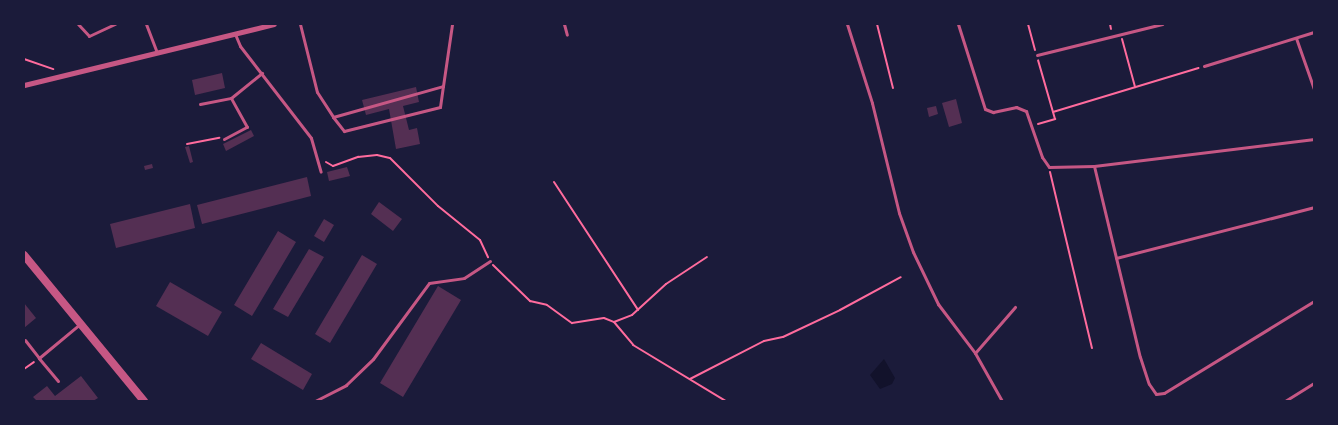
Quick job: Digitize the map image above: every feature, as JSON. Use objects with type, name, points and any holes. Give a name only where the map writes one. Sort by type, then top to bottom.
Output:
[{"type":"street","points":[[24,85],[274,24]]},
{"type":"street","points":[[24,255],[144,401]]},
{"type":"lane","points":[[78,24],[89,36],[114,24]]},
{"type":"lane","points":[[146,24],[157,53]]},
{"type":"lane","points":[[300,24],[317,92],[344,131],[440,107],[452,24]]},
{"type":"lane","points":[[564,24],[567,35]]},
{"type":"lane","points":[[847,24],[872,103],[899,214],[913,252],[938,304],[975,353],[1002,401]]},
{"type":"lane","points":[[958,24],[985,109],[993,112],[1022,108],[1031,118],[1045,163],[1049,167],[1094,166],[1314,139]]},
{"type":"lane","points":[[1037,55],[1162,24]]},
{"type":"lane","points":[[1204,66],[1314,32]]},
{"type":"lane","points":[[235,34],[240,46],[310,138],[321,172]]},
{"type":"lane","points":[[1296,38],[1314,90]]},
{"type":"lane","points":[[200,104],[231,98],[262,74]]},
{"type":"lane","points":[[333,117],[442,86]]},
{"type":"lane","points":[[224,139],[247,127],[231,98]]},
{"type":"lane","points":[[1094,166],[1140,356],[1149,384],[1156,394],[1164,393],[1314,300]]},
{"type":"lane","points":[[1116,258],[1314,207]]},
{"type":"lane","points":[[315,401],[346,384],[373,359],[429,283],[464,278],[490,261]]},
{"type":"lane","points":[[975,353],[1015,307]]},
{"type":"lane","points":[[39,358],[80,324]]},
{"type":"lane","points":[[25,340],[58,381]]},
{"type":"lane","points":[[1285,401],[1314,383]]},
{"type":"path","points":[[877,24],[893,88]]},
{"type":"path","points":[[1028,24],[1055,119],[1033,126]]},
{"type":"path","points":[[1121,34],[1134,88]]},
{"type":"path","points":[[24,59],[53,68]]},
{"type":"path","points":[[1053,112],[1204,66]]},
{"type":"path","points":[[187,144],[224,139]]},
{"type":"path","points":[[317,158],[333,166],[358,157],[378,155],[390,158],[438,206],[480,240],[490,261],[530,301],[547,305],[572,323],[604,318],[614,322],[633,345],[726,401]]},
{"type":"path","points":[[1049,167],[1092,348]]},
{"type":"path","points":[[554,182],[638,310]]},
{"type":"path","points":[[614,322],[638,310],[666,284],[707,257]]},
{"type":"path","points":[[690,379],[764,341],[783,337],[840,310],[901,277]]},
{"type":"path","points":[[24,369],[39,358]]},
{"type":"shaded area","points":[[884,359],[895,378],[892,384],[880,389],[870,375]]},
{"type":"building","points":[[222,73],[225,88],[195,95],[192,80]]},
{"type":"building","points":[[416,87],[419,102],[403,106],[409,130],[417,128],[420,144],[396,149],[389,109],[366,115],[362,100]]},
{"type":"building","points":[[956,99],[962,123],[949,127],[942,103]]},
{"type":"building","points":[[936,106],[938,114],[929,117],[927,108]]},
{"type":"building","points":[[251,130],[254,136],[226,151],[223,144]]},
{"type":"building","points":[[189,146],[193,162],[190,163],[185,147]]},
{"type":"building","points":[[152,164],[153,168],[145,170],[144,166]]},
{"type":"building","points":[[347,167],[350,176],[329,181],[327,172]]},
{"type":"building","points":[[307,177],[311,196],[202,224],[197,205]]},
{"type":"building","points":[[379,202],[402,219],[393,231],[371,214]]},
{"type":"building","points":[[190,204],[195,228],[116,248],[110,224]]},
{"type":"building","points":[[324,219],[334,225],[324,242],[314,236]]},
{"type":"building","points":[[278,231],[296,242],[252,316],[234,305]]},
{"type":"building","points":[[309,249],[324,257],[288,317],[273,309]]},
{"type":"building","points":[[362,255],[377,264],[330,343],[315,334]]},
{"type":"building","points":[[170,282],[222,312],[208,336],[156,306]]},
{"type":"building","points":[[438,286],[461,300],[403,397],[380,383]]},
{"type":"building","points":[[24,303],[36,318],[24,328]]},
{"type":"building","points":[[261,343],[312,374],[303,390],[251,359]]},
{"type":"building","points":[[81,376],[98,398],[93,401],[37,401],[33,397],[47,386],[55,396]]}]
